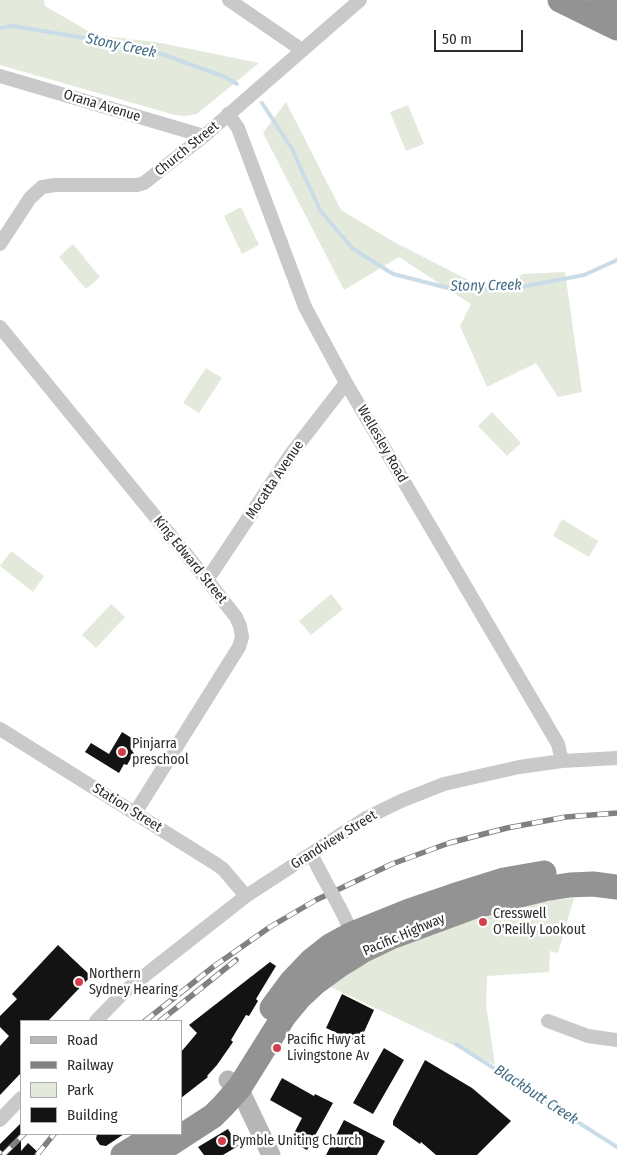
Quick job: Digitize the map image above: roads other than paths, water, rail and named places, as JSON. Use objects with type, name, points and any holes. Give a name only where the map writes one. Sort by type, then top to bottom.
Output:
[{"type":"highway","points":[[560,0],[617,28]]},
{"type":"highway","points":[[602,0],[617,7]]},
{"type":"highway","name":"Pacific Highway","points":[[357,943],[408,911],[504,880],[569,870],[617,873]]},
{"type":"highway","name":"Pacific Highway","points":[[153,1155],[213,1116],[234,1084],[245,1056],[276,1002],[292,981],[311,961],[324,951],[391,937],[475,906],[544,889],[593,884],[617,887]]},
{"type":"highway","name":"Pacific Highway","points":[[182,1117],[234,1084]]},
{"type":"highway","points":[[123,1155],[154,1135]]},
{"type":"street","points":[[229,0],[302,50]]},
{"type":"street","name":"Church Street","points":[[0,244],[30,198],[42,187],[137,185],[150,178],[204,136],[360,0]]},
{"type":"street","name":"Orana Avenue","points":[[0,76],[204,136]]},
{"type":"street","name":"Wellesley Road","points":[[228,114],[238,128],[305,307],[346,383],[558,744],[562,761]]},
{"type":"street","name":"King Edward Street","points":[[0,327],[207,580],[236,617],[240,626],[242,637],[239,647],[134,813]]},
{"type":"street","name":"Mocatta Avenue","points":[[207,580],[291,454],[346,383]]},
{"type":"street","name":"Station Street","points":[[0,729],[216,864],[223,869],[246,896]]},
{"type":"street","name":"Grandview Street","points":[[97,1020],[125,991],[246,896],[366,818],[444,784],[520,766],[562,761],[617,758]]},
{"type":"street","points":[[311,854],[357,943]]},
{"type":"street","points":[[548,1021],[588,1036],[617,1040]]},
{"type":"street","points":[[234,1084],[271,1155]]},
{"type":"street","points":[[0,1120],[20,1099]]},
{"type":"waterway","name":"Stony Creek","points":[[0,28],[13,26],[145,48],[225,77],[237,84]]},
{"type":"waterway","name":"Stony Creek","points":[[262,103],[292,149],[320,210],[352,248],[393,274],[448,288],[511,289],[584,275],[617,260]]},
{"type":"waterway","name":"Blackbutt Creek","points":[[456,1044],[617,1147]]},
{"type":"railway","points":[[146,1020],[213,967],[270,927],[316,900],[392,864],[449,843],[507,828],[566,817],[617,813]]},
{"type":"railway","points":[[161,1020],[236,960]]},
{"type":"railway","points":[[3,1155],[23,1135]]},
{"type":"railway","points":[[37,1155],[53,1135]]},
{"type":"place","name":"Pinjarra preschool","points":[[122,752]]},
{"type":"place","name":"Cresswell O'Reilly Lookout","points":[[483,922]]},
{"type":"place","name":"Northern Sydney Hearing","points":[[79,982]]},
{"type":"place","name":"Pacific Hwy at Livingstone Av","points":[[277,1048]]},
{"type":"place","name":"Pymble Uniting Church","points":[[222,1141]]}]
